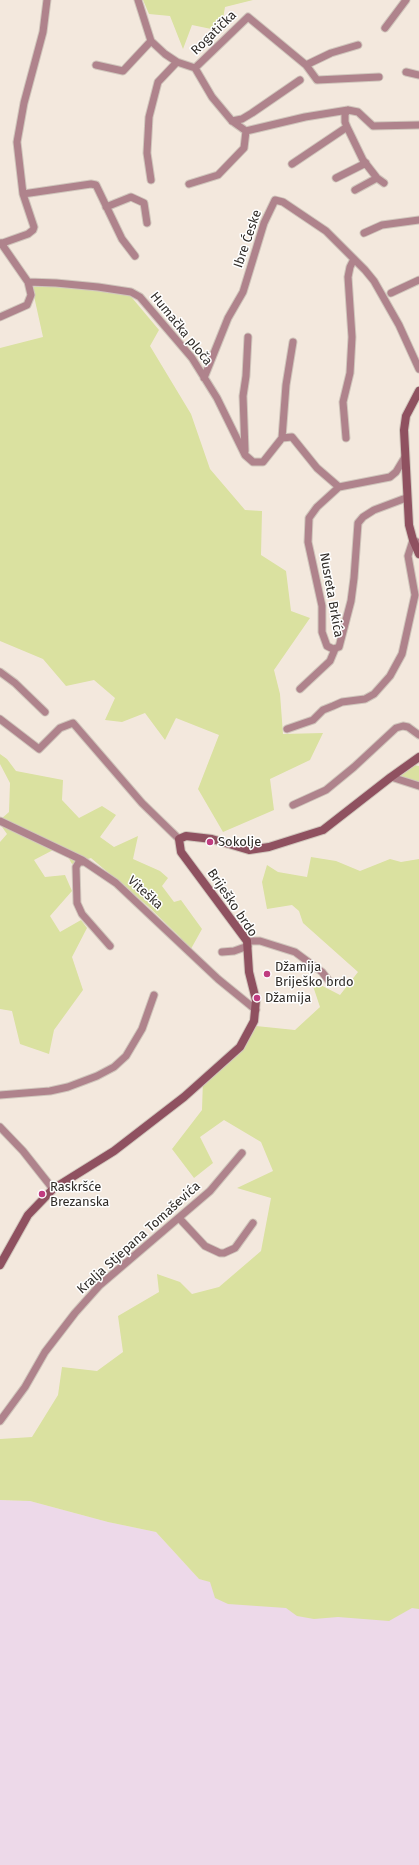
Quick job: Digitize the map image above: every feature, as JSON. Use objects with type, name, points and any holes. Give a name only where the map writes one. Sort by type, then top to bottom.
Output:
[{"type":"street","points":[[0,317],[27,305],[31,295],[28,282],[1,243],[28,234],[33,230],[33,223],[23,194],[18,156],[19,126],[43,32],[47,0]]},
{"type":"street","name":"Rogatička","points":[[138,0],[151,41],[165,54],[177,62],[195,68],[212,97],[232,121],[246,131]]},
{"type":"street","points":[[385,28],[406,0]]},
{"type":"street","name":"Rogatička","points":[[195,68],[248,17],[306,65],[317,80],[379,77]]},
{"type":"street","points":[[96,65],[123,71],[151,41]]},
{"type":"street","points":[[306,65],[331,53],[358,45]]},
{"type":"street","name":"Rogatička","points":[[151,180],[146,153],[149,117],[158,82],[177,62]]},
{"type":"street","points":[[406,72],[419,75]]},
{"type":"street","points":[[232,121],[242,119],[252,113],[300,80]]},
{"type":"street","points":[[348,110],[345,114],[347,127],[366,163],[377,178],[384,183]]},
{"type":"street","points":[[189,184],[218,175],[244,148],[246,131],[305,117],[348,110],[358,112],[373,126],[419,125]]},
{"type":"street","points":[[292,164],[347,127]]},
{"type":"street","points":[[336,178],[366,163]]},
{"type":"street","points":[[355,190],[377,178]]},
{"type":"street","points":[[23,194],[93,184],[98,187],[122,239],[134,256]]},
{"type":"street","points":[[106,207],[131,196],[144,203],[147,222]]},
{"type":"street","name":"Ibre Ćeske","points":[[204,378],[228,318],[243,292],[264,223],[275,200],[283,202],[326,231],[374,281],[400,325],[419,368]]},
{"type":"street","points":[[364,233],[382,225],[419,220]]},
{"type":"street","points":[[346,438],[343,402],[350,373],[352,337],[348,278],[350,267],[354,259]]},
{"type":"street","points":[[391,293],[419,280]]},
{"type":"street","name":"Humačka ploča","points":[[28,282],[56,282],[98,287],[131,292],[140,296],[192,358],[218,398],[245,455]]},
{"type":"street","points":[[248,337],[246,376],[242,396],[245,455],[253,462],[263,462],[282,438],[286,385],[293,342]]},
{"type":"street","points":[[419,391],[406,416],[404,430],[406,498],[409,525],[419,554]]},
{"type":"street","points":[[282,438],[292,437],[317,468],[340,487],[390,478],[396,472],[405,457]]},
{"type":"street","name":"Nusreta Brkića","points":[[340,487],[316,507],[309,518],[308,542],[322,606],[322,632],[327,646],[335,649],[340,645],[351,601],[358,523],[363,517],[374,510],[406,498]]},
{"type":"street","points":[[288,729],[313,720],[323,710],[342,702],[365,699],[374,694],[390,676],[402,654],[415,595],[408,556],[416,542]]},
{"type":"street","points":[[300,688],[330,661],[335,649]]},
{"type":"street","points":[[0,672],[15,683],[45,712]]},
{"type":"street","name":"Briješko brdo","points":[[0,719],[38,749],[60,728],[73,723],[142,803],[179,839],[182,852],[247,944],[249,972],[256,1000],[254,1021],[248,1035],[230,1058],[204,1078],[154,1122],[120,1147],[53,1189],[28,1215],[0,1265]]},
{"type":"street","points":[[293,805],[326,790],[354,767],[396,728],[402,726],[408,727],[419,735]]},
{"type":"street","points":[[179,839],[186,836],[206,839],[249,850],[269,846],[323,830],[391,777],[419,759]]},
{"type":"street","points":[[391,777],[419,786]]},
{"type":"street","name":"Viteška","points":[[0,821],[84,862],[116,883],[218,979],[256,1010]]},
{"type":"street","points":[[84,862],[79,862],[76,867],[77,903],[82,914],[110,946]]},
{"type":"street","points":[[222,952],[234,951],[247,944],[260,941],[295,952],[322,972],[329,981]]},
{"type":"street","points":[[0,1095],[50,1091],[68,1087],[97,1076],[114,1067],[126,1056],[142,1029],[154,995]]},
{"type":"street","points":[[0,1127],[23,1151],[53,1189]]},
{"type":"street","name":"Kralja Stjepana Tomaševića","points":[[0,1421],[25,1387],[45,1352],[74,1313],[100,1285],[210,1191],[242,1154]]},
{"type":"street","points":[[179,1218],[206,1246],[220,1253],[224,1253],[235,1248],[253,1222]]},
{"type":"shaded area","points":[[0,1500],[30,1501],[108,1522],[156,1532],[199,1579],[419,1606],[419,1865],[0,1865]]},
{"type":"green space","points":[[143,0],[253,0],[225,7],[221,31],[192,25],[183,49],[170,16],[149,14]]},
{"type":"green space","points":[[71,286],[128,293],[159,330],[150,346],[191,414],[210,469],[245,510],[262,511],[261,555],[286,571],[291,611],[310,618],[274,670],[280,694],[283,734],[323,733],[310,760],[270,779],[274,810],[223,832],[198,789],[219,735],[176,718],[165,740],[145,713],[122,722],[105,720],[115,698],[94,680],[66,686],[43,659],[0,641],[0,348],[43,337],[32,287]]},
{"type":"green space","points":[[0,754],[7,759],[16,771],[63,780],[62,800],[79,818],[102,806],[116,815],[100,837],[114,847],[138,836],[133,859],[160,871],[168,878],[162,886],[174,902],[181,900],[202,929],[187,956],[180,937],[150,908],[91,858],[72,864],[64,850],[55,849],[34,860],[45,877],[65,875],[72,891],[50,916],[60,932],[81,920],[87,928],[72,957],[83,990],[54,1030],[49,1054],[20,1044],[12,1011],[0,1009],[0,842],[7,834],[0,824],[0,820],[9,812],[10,783],[0,764]]},
{"type":"green space","points":[[414,765],[419,766],[419,788],[393,779]]},
{"type":"green space","points":[[311,857],[336,861],[360,871],[390,859],[401,862],[419,859],[419,1609],[412,1608],[389,1621],[338,1617],[314,1619],[297,1616],[286,1608],[228,1604],[215,1598],[210,1582],[199,1579],[156,1532],[108,1522],[30,1501],[0,1500],[0,1439],[32,1437],[58,1395],[62,1367],[97,1371],[123,1352],[118,1316],[159,1292],[157,1274],[180,1282],[192,1294],[219,1287],[261,1251],[271,1198],[237,1188],[273,1171],[261,1142],[224,1120],[200,1137],[213,1163],[194,1178],[172,1149],[202,1110],[203,1079],[231,1058],[256,1026],[295,1030],[320,1007],[311,980],[340,995],[358,972],[303,923],[299,911],[292,905],[267,909],[262,882],[267,865],[278,872],[307,877]]},
{"type":"place","name":"Sokolje","points":[[210,842]]},
{"type":"place","name":"Džamija Briješko brdo","points":[[267,974]]},
{"type":"place","name":"Džamija","points":[[257,998]]},
{"type":"place","name":"Raskršće Brezanska","points":[[42,1194]]}]
